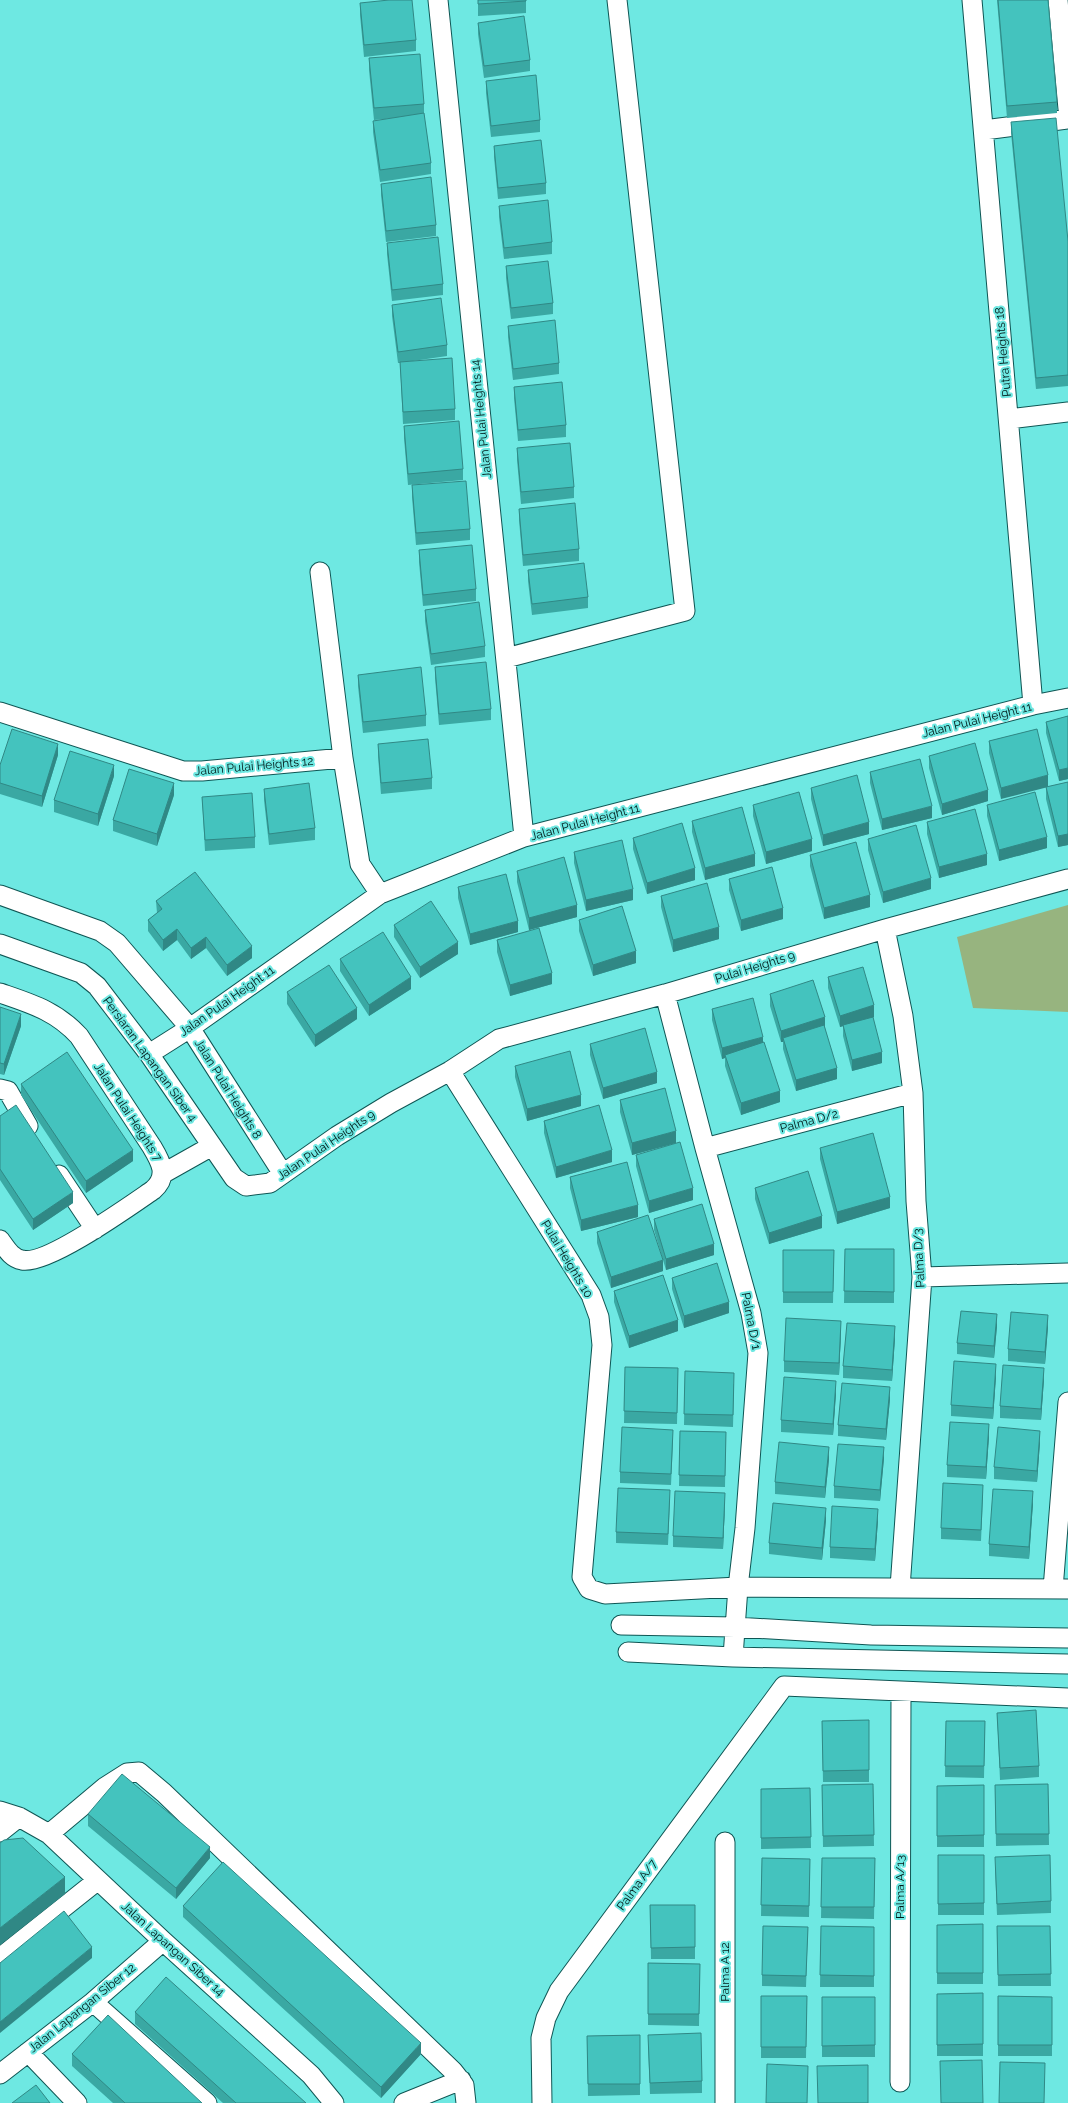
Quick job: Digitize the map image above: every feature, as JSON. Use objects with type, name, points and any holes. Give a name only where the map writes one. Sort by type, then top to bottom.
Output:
[{"type":"street","name":"Jalan Pulai Heights 14","points":[[438,0],[524,837]]},
{"type":"street","points":[[506,658],[685,611],[617,0]]},
{"type":"street","name":"Putra Heights 18","points":[[972,0],[1034,705]]},
{"type":"street","points":[[1058,0],[1068,109]]},
{"type":"street","points":[[984,130],[1068,118]]},
{"type":"street","points":[[1009,419],[1068,412]]},
{"type":"street","points":[[320,572],[343,758],[360,864],[380,894]]},
{"type":"street","name":"Jalan Pulai Height 11","points":[[149,1054],[190,1028],[380,894],[524,837],[1034,705],[1068,698]]},
{"type":"street","name":"Jalan Pulai Heights 12","points":[[0,712],[183,771],[202,771],[343,758]]},
{"type":"street","name":"Pulai Heights 9","points":[[450,1071],[500,1039],[665,994],[884,929],[1068,879]]},
{"type":"street","name":"Jalan Pulai Heights 8","points":[[0,895],[100,931],[116,943],[190,1028],[283,1174]]},
{"type":"street","name":"Palma D/3","points":[[884,929],[903,1016],[913,1093],[916,1201],[922,1277],[900,1588]]},
{"type":"street","name":"Persiaran Lapangan Siber 4","points":[[0,944],[81,973],[97,986],[149,1054],[212,1146]]},
{"type":"street","name":"Jalan Pulai Heights 7","points":[[0,993],[46,1009],[74,1031],[152,1147],[164,1173],[159,1185],[153,1190],[95,1229],[77,1240],[31,1261],[23,1261],[10,1253],[0,1240]]},
{"type":"street","name":"Palma D/1","points":[[665,994],[705,1148],[751,1312],[758,1353],[733,1657]]},
{"type":"street","name":"Jalan Pulai Heights 9","points":[[212,1146],[234,1178],[246,1186],[270,1183],[338,1136],[391,1103],[450,1071]]},
{"type":"street","name":"Pulai Heights 10","points":[[450,1071],[591,1296],[600,1317],[602,1345],[582,1577],[589,1589],[606,1594],[738,1587]]},
{"type":"street","points":[[0,1089],[8,1091],[44,1151],[95,1229]]},
{"type":"street","name":"Palma D/2","points":[[705,1148],[913,1093]]},
{"type":"street","points":[[164,1173],[212,1146]]},
{"type":"street","points":[[922,1277],[1068,1273]]},
{"type":"street","points":[[738,1587],[1060,1589],[1068,1402]]},
{"type":"street","points":[[621,1625],[735,1627],[871,1635],[1068,1638]]},
{"type":"street","points":[[628,1652],[733,1657],[1068,1664]]},
{"type":"street","name":"Palma A/7","points":[[542,2103],[542,2038],[546,2018],[559,1991],[784,1686],[901,1692]]},
{"type":"street","points":[[901,1692],[1068,1698]]},
{"type":"street","name":"Palma A/13","points":[[900,2082],[901,1692]]},
{"type":"street","points":[[49,1834],[105,1787],[127,1773],[139,1772],[164,1793],[454,2071],[464,2086],[466,2103]]},
{"type":"street","name":"Jalan Lapangan Siber 14","points":[[0,1812],[19,1817],[49,1834],[163,1942],[311,2075],[334,2103]]},
{"type":"street","points":[[0,1832],[19,1817]]},
{"type":"street","name":"Palma A 12","points":[[725,1842],[725,2103]]},
{"type":"street","points":[[0,1958],[98,1880]]},
{"type":"street","name":"Jalan Lapangan Siber 12","points":[[0,2074],[93,2002],[163,1942]]},
{"type":"street","points":[[93,2002],[206,2103]]},
{"type":"street","points":[[28,2052],[77,2103]]},
{"type":"street","points":[[404,2103],[461,2080]]},
{"type":"green space","points":[[1068,905],[1068,1012],[973,1008],[957,937]]},
{"type":"building","points":[[412,0],[416,40],[364,45],[360,3]]},
{"type":"building","points":[[478,0],[526,0],[526,1],[478,4]]},
{"type":"building","points":[[998,0],[1048,0],[1057,102],[1007,106]]},
{"type":"building","points":[[524,16],[530,60],[484,66],[478,23]]},
{"type":"building","points":[[420,54],[424,104],[374,108],[369,58]]},
{"type":"building","points":[[536,75],[540,120],[491,126],[486,81]]},
{"type":"building","points":[[424,113],[431,163],[380,170],[373,121]]},
{"type":"building","points":[[1056,118],[1068,241],[1068,375],[1036,378],[1011,122]]},
{"type":"building","points":[[541,140],[546,183],[498,188],[494,146]]},
{"type":"building","points":[[431,177],[436,225],[386,231],[381,184]]},
{"type":"building","points":[[548,200],[552,242],[504,248],[499,206]]},
{"type":"building","points":[[438,237],[443,284],[392,290],[387,243]]},
{"type":"building","points":[[548,261],[553,303],[511,308],[506,266]]},
{"type":"building","points":[[441,298],[447,345],[398,352],[392,305]]},
{"type":"building","points":[[555,320],[559,363],[513,369],[508,326]]},
{"type":"building","points":[[452,358],[455,409],[403,412],[400,362]]},
{"type":"building","points":[[562,382],[566,425],[518,430],[514,387]]},
{"type":"building","points":[[459,421],[463,469],[408,474],[404,426]]},
{"type":"building","points":[[570,443],[574,487],[521,492],[517,448]]},
{"type":"building","points":[[466,481],[470,529],[416,533],[412,485]]},
{"type":"building","points":[[575,503],[579,549],[523,555],[519,509]]},
{"type":"building","points":[[472,545],[476,589],[423,595],[419,550]]},
{"type":"building","points":[[584,563],[588,597],[532,604],[528,570]]},
{"type":"building","points":[[479,602],[485,646],[431,654],[425,610]]},
{"type":"building","points":[[486,662],[491,709],[439,714],[435,667]]},
{"type":"building","points":[[421,667],[426,715],[363,722],[358,675]]},
{"type":"building","points":[[1068,716],[1068,768],[1059,770],[1046,722]]},
{"type":"building","points":[[12,729],[58,744],[42,796],[0,783],[0,765]]},
{"type":"building","points":[[1037,729],[1048,775],[1001,788],[989,741]]},
{"type":"building","points":[[428,739],[432,778],[381,783],[378,744]]},
{"type":"building","points":[[975,743],[988,790],[942,804],[929,756]]},
{"type":"building","points":[[70,751],[114,765],[98,814],[54,800]]},
{"type":"building","points":[[920,759],[932,806],[882,819],[870,772]]},
{"type":"building","points":[[129,769],[174,783],[157,834],[113,820]]},
{"type":"building","points":[[857,775],[869,822],[823,835],[811,788]]},
{"type":"building","points":[[1068,782],[1068,834],[1058,836],[1046,787]]},
{"type":"building","points":[[309,783],[315,828],[269,834],[264,789]]},
{"type":"building","points":[[799,792],[812,839],[766,852],[753,805]]},
{"type":"building","points":[[1035,792],[1047,837],[999,850],[987,805]]},
{"type":"building","points":[[252,793],[255,837],[205,840],[202,797]]},
{"type":"building","points":[[742,807],[755,854],[705,868],[692,821]]},
{"type":"building","points":[[975,809],[987,854],[939,867],[927,822]]},
{"type":"building","points":[[682,823],[695,868],[647,883],[633,838]]},
{"type":"building","points":[[916,825],[931,878],[883,892],[868,839]]},
{"type":"building","points":[[622,840],[633,889],[586,900],[574,852]]},
{"type":"building","points":[[856,842],[870,895],[824,908],[810,855]]},
{"type":"building","points":[[564,857],[577,905],[529,918],[517,871]]},
{"type":"building","points":[[772,867],[783,908],[741,920],[729,879]]},
{"type":"building","points":[[195,872],[252,946],[227,965],[206,937],[191,948],[177,929],[163,940],[148,920],[162,909],[156,901]]},
{"type":"building","points":[[506,874],[518,921],[470,934],[458,887]]},
{"type":"building","points":[[707,883],[719,927],[673,940],[661,896]]},
{"type":"building","points":[[431,901],[458,942],[420,967],[394,925]]},
{"type":"building","points":[[622,906],[636,951],[593,965],[579,920]]},
{"type":"building","points":[[539,928],[552,973],[510,985],[497,940]]},
{"type":"building","points":[[383,932],[411,977],[369,1005],[340,959]]},
{"type":"building","points":[[329,965],[357,1008],[315,1035],[287,992]]},
{"type":"building","points":[[863,967],[874,1005],[840,1016],[828,977]]},
{"type":"building","points":[[813,980],[825,1017],[781,1031],[770,994]]},
{"type":"building","points":[[753,998],[763,1037],[722,1048],[712,1009]]},
{"type":"building","points":[[0,1007],[21,1014],[4,1064],[0,1063]]},
{"type":"building","points":[[873,1017],[882,1052],[852,1060],[843,1025]]},
{"type":"building","points":[[824,1025],[837,1068],[796,1080],[783,1038]]},
{"type":"building","points":[[645,1028],[657,1072],[603,1088],[590,1044]]},
{"type":"building","points":[[764,1042],[780,1091],[741,1103],[725,1055]]},
{"type":"building","points":[[570,1051],[581,1095],[527,1109],[515,1066]]},
{"type":"building","points":[[67,1052],[133,1150],[86,1181],[21,1084]]},
{"type":"building","points":[[665,1088],[676,1131],[632,1143],[620,1100]]},
{"type":"building","points":[[16,1105],[73,1192],[33,1219],[0,1169],[0,1116]]},
{"type":"building","points":[[599,1105],[612,1150],[556,1167],[544,1121]]},
{"type":"building","points":[[873,1133],[890,1197],[837,1212],[820,1148]]},
{"type":"building","points":[[680,1142],[693,1188],[649,1201],[636,1155]]},
{"type":"building","points":[[627,1162],[638,1205],[581,1220],[570,1177]]},
{"type":"building","points":[[808,1171],[822,1216],[769,1233],[755,1188]]},
{"type":"building","points":[[702,1204],[714,1244],[666,1259],[654,1219]]},
{"type":"building","points":[[648,1215],[663,1260],[611,1277],[597,1232]]},
{"type":"building","points":[[845,1249],[894,1249],[894,1292],[844,1291]]},
{"type":"building","points":[[783,1250],[834,1250],[833,1292],[783,1292]]},
{"type":"building","points":[[717,1263],[729,1302],[684,1316],[672,1278]]},
{"type":"building","points":[[663,1275],[678,1320],[629,1336],[614,1291]]},
{"type":"building","points":[[961,1311],[997,1314],[994,1346],[957,1343]]},
{"type":"building","points":[[1011,1312],[1048,1315],[1045,1352],[1008,1349]]},
{"type":"building","points":[[786,1318],[841,1321],[839,1363],[784,1361]]},
{"type":"building","points":[[847,1323],[895,1326],[892,1370],[843,1366]]},
{"type":"building","points":[[954,1361],[996,1364],[993,1408],[951,1405]]},
{"type":"building","points":[[1003,1365],[1044,1368],[1041,1409],[1000,1406]]},
{"type":"building","points":[[625,1367],[678,1368],[677,1413],[624,1411]]},
{"type":"building","points":[[685,1371],[734,1373],[733,1415],[684,1414]]},
{"type":"building","points":[[784,1377],[836,1381],[833,1424],[781,1420]]},
{"type":"building","points":[[842,1383],[890,1387],[886,1429],[838,1425]]},
{"type":"building","points":[[950,1422],[989,1424],[986,1467],[947,1465]]},
{"type":"building","points":[[622,1427],[673,1430],[671,1474],[620,1472]]},
{"type":"building","points":[[998,1427],[1040,1431],[1037,1471],[994,1467]]},
{"type":"building","points":[[680,1431],[726,1432],[725,1476],[679,1475]]},
{"type":"building","points":[[779,1442],[829,1447],[825,1487],[775,1482]]},
{"type":"building","points":[[838,1444],[884,1447],[880,1490],[834,1486]]},
{"type":"building","points":[[943,1483],[983,1485],[981,1530],[941,1528]]},
{"type":"building","points":[[618,1488],[670,1490],[668,1534],[616,1532]]},
{"type":"building","points":[[993,1489],[1033,1491],[1029,1547],[989,1544]]},
{"type":"building","points":[[675,1491],[725,1493],[723,1538],[673,1536]]},
{"type":"building","points":[[773,1503],[826,1508],[822,1548],[769,1543]]},
{"type":"building","points":[[832,1506],[878,1509],[875,1549],[830,1547]]},
{"type":"building","points":[[1036,1710],[1039,1766],[1000,1768],[997,1713]]},
{"type":"building","points":[[869,1720],[869,1770],[823,1771],[822,1721]]},
{"type":"building","points":[[946,1721],[985,1721],[984,1766],[945,1766]]},
{"type":"building","points":[[122,1774],[210,1847],[176,1888],[88,1814]]},
{"type":"building","points":[[873,1784],[874,1835],[823,1836],[822,1785]]},
{"type":"building","points":[[1048,1784],[1049,1834],[996,1834],[995,1785]]},
{"type":"building","points":[[984,1785],[984,1835],[937,1836],[937,1786]]},
{"type":"building","points":[[810,1788],[811,1837],[761,1838],[761,1789]]},
{"type":"building","points":[[23,1838],[65,1877],[0,1928],[0,1843],[4,1840]]},
{"type":"building","points":[[938,1855],[984,1855],[984,1903],[938,1904]]},
{"type":"building","points":[[1050,1855],[1051,1901],[997,1904],[995,1857]]},
{"type":"building","points":[[762,1858],[810,1859],[809,1906],[761,1905]]},
{"type":"building","points":[[822,1858],[875,1858],[874,1907],[821,1907]]},
{"type":"building","points":[[223,1862],[421,2043],[381,2087],[183,1906]]},
{"type":"building","points":[[650,1905],[695,1905],[695,1947],[651,1948]]},
{"type":"building","points":[[64,1911],[92,1947],[0,2022],[0,1963]]},
{"type":"building","points":[[983,1924],[983,1973],[937,1973],[937,1925]]},
{"type":"building","points":[[763,1926],[808,1927],[806,1976],[762,1975]]},
{"type":"building","points":[[821,1926],[874,1927],[874,1976],[820,1975]]},
{"type":"building","points":[[997,1926],[1050,1926],[1051,1974],[998,1975]]},
{"type":"building","points":[[648,1963],[700,1964],[699,2014],[648,2014]]},
{"type":"building","points":[[166,1977],[306,2103],[236,2103],[135,2012]]},
{"type":"building","points":[[983,1993],[983,2044],[937,2045],[937,1994]]},
{"type":"building","points":[[761,1996],[807,1996],[806,2047],[761,2047]]},
{"type":"building","points":[[998,1996],[1052,1997],[1052,2045],[998,2045]]},
{"type":"building","points":[[822,1997],[875,1997],[875,2045],[822,2046]]},
{"type":"building","points":[[108,2015],[202,2103],[125,2103],[72,2054]]},
{"type":"building","points":[[701,2033],[702,2081],[650,2083],[648,2035]]},
{"type":"building","points":[[640,2035],[640,2084],[588,2084],[587,2036]]},
{"type":"building","points":[[982,2060],[983,2103],[941,2103],[940,2061]]},
{"type":"building","points":[[1000,2062],[1045,2063],[1044,2103],[999,2103]]},
{"type":"building","points":[[767,2064],[808,2066],[807,2103],[766,2103]]},
{"type":"building","points":[[868,2065],[868,2103],[818,2103],[817,2066]]},
{"type":"building","points":[[36,2085],[50,2103],[12,2103]]}]
